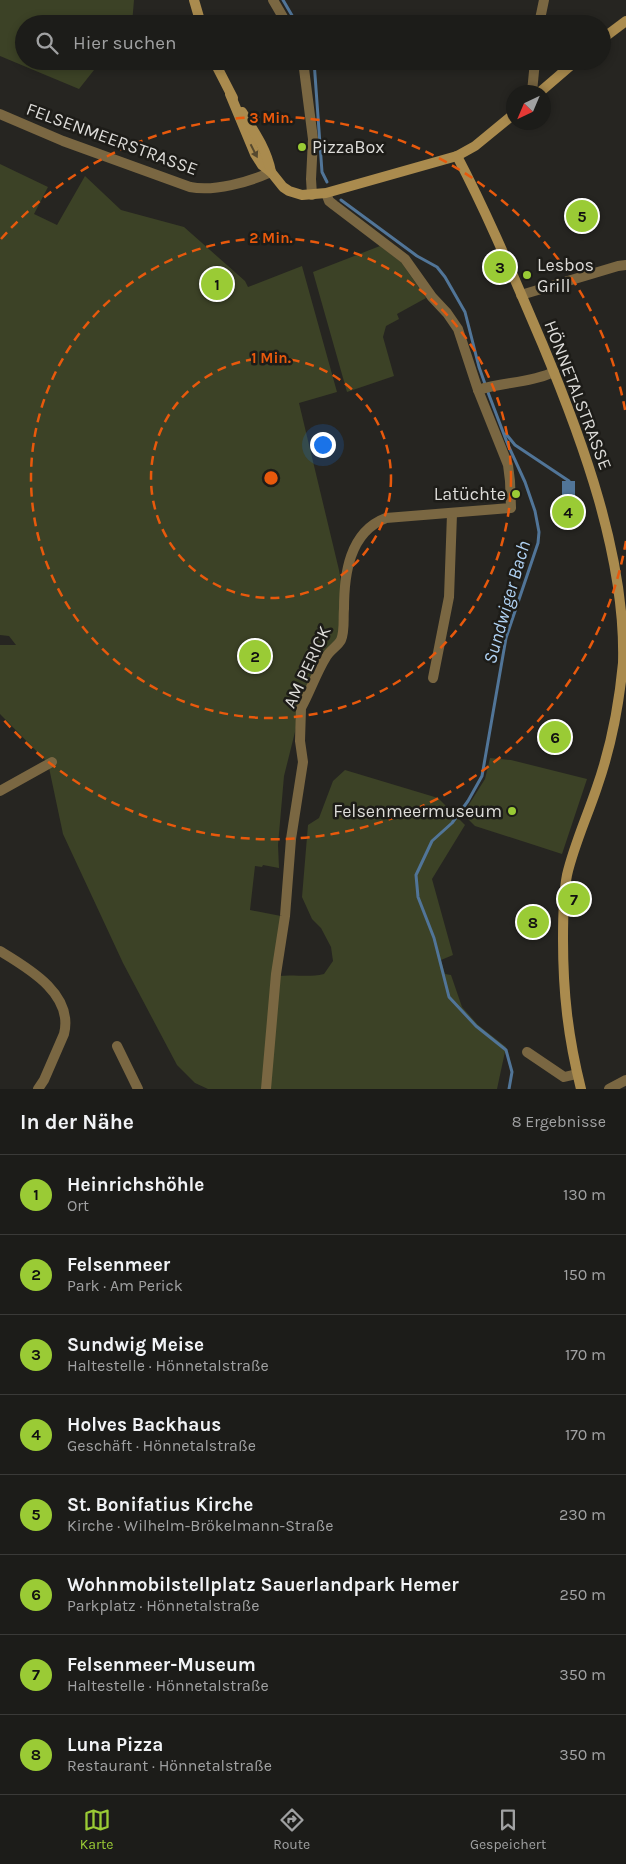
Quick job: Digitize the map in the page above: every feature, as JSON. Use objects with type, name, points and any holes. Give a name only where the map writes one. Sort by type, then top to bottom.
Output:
[{"type":"main road","points":[[194,0],[198,15]]},
{"type":"main road","points":[[611,32],[626,21]]},
{"type":"main road","points":[[218,70],[255,154],[262,165],[289,191],[302,195],[326,193],[457,156],[475,146],[506,121]]},
{"type":"main road","points":[[548,85],[566,70]]},
{"type":"main road","name":"HÖNNETALSTRASSE","points":[[457,156],[493,230],[577,430],[600,496],[621,594],[624,636],[618,701],[611,741],[572,854],[564,898],[565,1005],[581,1089]]},
{"type":"street","points":[[273,0],[282,15]]},
{"type":"street","points":[[537,0],[539,15]]},
{"type":"street","points":[[540,15],[544,0]]},
{"type":"street","points":[[304,70],[313,139],[312,195]]},
{"type":"street","points":[[533,85],[534,70]]},
{"type":"street","name":"FELSENMEERSTRASSE","points":[[0,114],[72,144],[190,187],[211,188],[257,178],[271,172]]},
{"type":"street","points":[[326,193],[329,201],[405,258],[432,297],[447,313],[461,336],[480,390],[491,385],[511,383],[554,372]]},
{"type":"street","points":[[521,295],[626,265]]},
{"type":"street","name":"AM PERICK","points":[[266,1089],[276,974],[285,916],[292,839],[303,762],[300,734],[301,708],[325,658],[341,640],[348,567],[352,552],[367,529],[375,522],[386,518],[511,508],[508,464],[480,390]]},
{"type":"street","points":[[433,678],[449,596],[452,514]]},
{"type":"street","points":[[0,791],[52,762]]},
{"type":"street","points":[[0,951],[43,980],[56,998],[64,1016],[64,1034],[44,1080],[38,1089]]},
{"type":"street","points":[[117,1046],[138,1089]]},
{"type":"street","points":[[527,1052],[564,1077],[577,1074]]},
{"type":"street","points":[[609,1089],[626,1080]]},
{"type":"green space","points":[[0,0],[134,0],[133,15],[15,15],[15,62],[0,56]]},
{"type":"green space","points":[[34,70],[94,70],[79,89]]},
{"type":"green space","points":[[0,164],[48,187],[34,214],[57,225],[85,176],[121,210],[184,227],[245,281],[248,287],[302,266],[337,392],[299,403],[343,593],[340,639],[303,700],[284,776],[278,845],[279,868],[263,865],[262,867],[255,866],[250,910],[281,916],[263,1089],[208,1089],[195,1083],[177,1065],[123,963],[63,834],[48,763],[0,714],[0,645],[16,645],[9,636],[0,635]]},
{"type":"green space","points":[[380,246],[401,262],[426,298],[397,314],[399,319],[386,326],[383,337],[394,376],[347,392],[313,272]]},
{"type":"green space","points":[[490,758],[511,760],[587,779],[562,854],[475,826],[463,814],[485,779]]},
{"type":"green space","points":[[345,770],[438,798],[465,825],[432,879],[453,955],[441,960],[445,974],[451,975],[462,1007],[478,1025],[506,1047],[497,1089],[269,1089],[278,976],[324,974],[333,961],[331,947],[321,928],[312,919],[302,897],[308,825],[319,818],[333,781]]},
{"type":"water","points":[[562,481],[575,481],[575,500],[562,503]]},
{"type":"waterway","name":"Sundwiger Bach","points":[[283,0],[292,15]]},
{"type":"waterway","name":"Sundwiger Bach","points":[[315,70],[322,172],[327,182]]},
{"type":"waterway","name":"Sundwiger Bach","points":[[341,200],[417,256],[437,267],[445,277],[465,312],[479,367],[508,445],[525,482],[535,511],[539,532],[538,543],[506,638],[482,776],[468,801],[452,823],[432,841],[416,875],[418,897],[434,938],[449,997],[476,1026],[506,1050],[512,1072],[509,1089]]},
{"type":"waterway","points":[[506,434],[515,445],[569,481]]},
{"type":"place","name":"PizzaBox","points":[[302,147]]},
{"type":"place","name":"St. Bonifatius Kirche","points":[[582,216]]},
{"type":"place","name":"Sundwig Meise","points":[[500,267]]},
{"type":"place","name":"Lesbos Grill","points":[[527,275]]},
{"type":"place","name":"Heinrichshöhle","points":[[217,284]]},
{"type":"place","name":"Latüchte","points":[[516,494]]},
{"type":"place","name":"Holves Backhaus","points":[[568,512]]},
{"type":"place","name":"Felsenmeer","points":[[255,656]]},
{"type":"place","name":"Wohnmobilstellplatz Sauerlandpark Hemer","points":[[555,737]]},
{"type":"place","name":"Felsenmeermuseum","points":[[512,811]]},
{"type":"place","name":"Felsenmeer-Museum","points":[[574,899]]},
{"type":"place","name":"Luna Pizza","points":[[533,922]]}]
